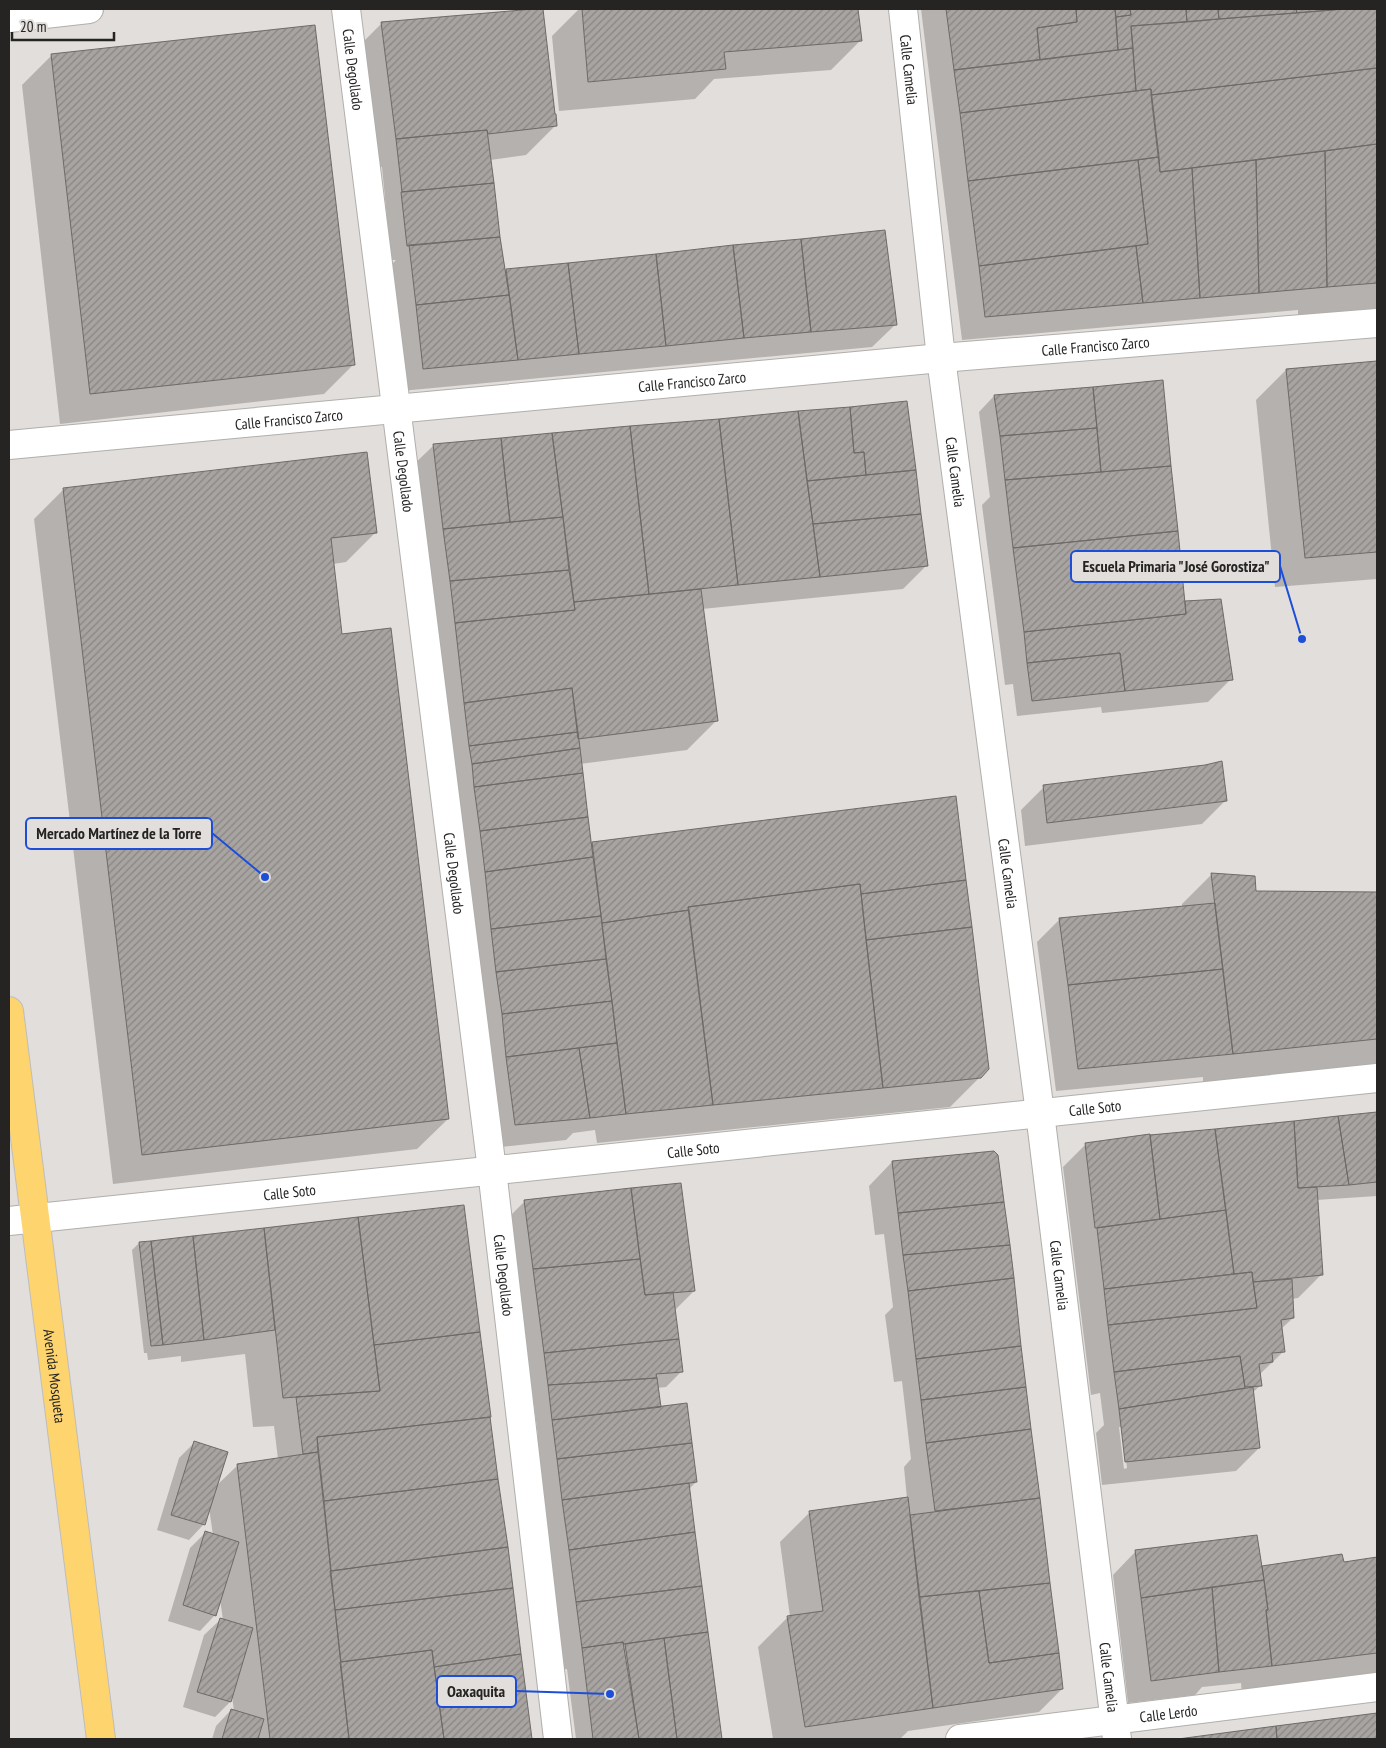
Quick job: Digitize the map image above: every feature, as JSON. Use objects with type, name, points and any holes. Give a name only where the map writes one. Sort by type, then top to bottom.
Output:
[{"type":"main road","name":"Avenida Mosqueta","points":[[9,1011],[22,1220],[101,1739]]},
{"type":"street","points":[[9,18],[89,9]]},
{"type":"street","name":"Calle Degollado","points":[[346,9],[492,1170],[558,1739]]},
{"type":"street","name":"Calle Camelia","points":[[903,9],[941,358],[1040,1113],[1116,1729]]},
{"type":"street","name":"Calle Francisco Zarco","points":[[9,445],[941,358],[1377,323]]},
{"type":"street","name":"Calle Soto","points":[[22,1220],[1377,1078]]},
{"type":"street","name":"Calle Lerdo","points":[[960,1739],[1116,1729],[1377,1687]]},
{"type":"building","points":[[543,9],[557,126],[488,134],[487,130],[396,139],[381,22]]},
{"type":"building","points":[[582,9],[858,9],[862,41],[724,52],[726,69],[588,82]]},
{"type":"building","points":[[946,9],[1076,9],[1077,22],[1037,28],[1040,60],[954,70]]},
{"type":"building","points":[[1076,9],[1115,9],[1118,50],[1040,60],[1037,28],[1077,22]]},
{"type":"building","points":[[1115,9],[1130,9],[1131,15],[1116,17]]},
{"type":"building","points":[[1130,9],[1186,9],[1187,22],[1131,26],[1133,48],[1118,50],[1116,17],[1131,15]]},
{"type":"building","points":[[1186,9],[1218,9],[1219,19],[1187,22]]},
{"type":"building","points":[[1218,9],[1296,9],[1297,13],[1219,19]]},
{"type":"building","points":[[1296,9],[1344,9],[1297,13]]},
{"type":"building","points":[[1344,9],[1377,9],[1377,68],[1151,95],[1151,89],[1136,91],[1131,26]]},
{"type":"building","points":[[315,25],[355,365],[90,394],[51,54]]},
{"type":"building","points":[[1133,48],[1136,91],[960,113],[954,70]]},
{"type":"building","points":[[1377,68],[1377,144],[1160,172],[1151,95]]},
{"type":"building","points":[[1151,89],[1159,157],[968,181],[960,113]]},
{"type":"building","points":[[487,130],[494,183],[402,192],[396,139]]},
{"type":"building","points":[[1377,144],[1377,283],[1327,287],[1325,151]]},
{"type":"building","points":[[1325,151],[1327,287],[1259,293],[1256,160]]},
{"type":"building","points":[[1159,157],[1160,172],[1192,168],[1200,298],[1143,303],[1136,246],[1148,244],[1138,160]]},
{"type":"building","points":[[1138,160],[1148,244],[979,266],[968,181]]},
{"type":"building","points":[[1256,160],[1259,293],[1200,298],[1192,168]]},
{"type":"building","points":[[494,183],[500,237],[407,246],[401,192]]},
{"type":"building","points":[[885,230],[897,325],[811,332],[801,239]]},
{"type":"building","points":[[500,237],[509,295],[416,305],[409,245]]},
{"type":"building","points":[[801,239],[811,332],[744,338],[733,245]]},
{"type":"building","points":[[733,245],[744,338],[666,346],[656,254]]},
{"type":"building","points":[[1136,246],[1143,303],[985,317],[979,266]]},
{"type":"building","points":[[656,254],[666,346],[579,354],[568,263]]},
{"type":"building","points":[[568,263],[579,354],[518,360],[506,269]]},
{"type":"building","points":[[509,295],[518,360],[423,369],[416,305]]},
{"type":"building","points":[[1377,361],[1377,552],[1305,558],[1286,369]]},
{"type":"building","points":[[1163,380],[1171,466],[1101,472],[1093,387]]},
{"type":"building","points":[[1093,387],[1097,428],[1000,436],[994,395]]},
{"type":"building","points":[[907,401],[916,470],[866,475],[864,452],[854,453],[850,407]]},
{"type":"building","points":[[850,407],[854,453],[864,452],[866,475],[807,481],[798,411]]},
{"type":"building","points":[[798,411],[820,577],[738,585],[719,419]]},
{"type":"building","points":[[719,419],[738,585],[649,594],[630,426]]},
{"type":"building","points":[[630,426],[649,594],[574,602],[552,433]]},
{"type":"building","points":[[1097,428],[1101,472],[1005,480],[1000,436]]},
{"type":"building","points":[[552,433],[563,517],[510,522],[501,438]]},
{"type":"building","points":[[501,438],[510,522],[443,529],[433,444]]},
{"type":"building","points":[[367,452],[377,533],[331,538],[342,634],[391,628],[449,1119],[142,1155],[63,488]]},
{"type":"building","points":[[1171,466],[1178,531],[1013,548],[1005,480]]},
{"type":"building","points":[[916,470],[921,514],[813,524],[807,481]]},
{"type":"building","points":[[921,514],[928,566],[820,577],[813,524]]},
{"type":"building","points":[[563,517],[569,570],[450,581],[443,529]]},
{"type":"building","points":[[1178,531],[1186,614],[1024,632],[1013,548]]},
{"type":"building","points":[[569,570],[575,610],[455,623],[450,581]]},
{"type":"building","points":[[701,589],[718,721],[578,739],[572,688],[464,703],[455,623],[575,610],[574,602]]},
{"type":"building","points":[[1221,599],[1233,680],[1125,691],[1120,653],[1027,663],[1024,632],[1186,614],[1185,601]]},
{"type":"building","points":[[1120,653],[1125,691],[1032,701],[1027,663]]},
{"type":"building","points":[[572,688],[578,732],[469,746],[464,703]]},
{"type":"building","points":[[578,732],[580,748],[472,764],[469,746]]},
{"type":"building","points":[[580,748],[583,773],[474,787],[472,764]]},
{"type":"building","points":[[1222,761],[1227,801],[1047,823],[1043,785],[1205,765]]},
{"type":"building","points":[[583,773],[588,817],[480,831],[474,787]]},
{"type":"building","points":[[956,796],[966,880],[861,894],[860,884],[688,907],[689,910],[602,923],[592,842]]},
{"type":"building","points":[[588,817],[593,857],[485,872],[480,831]]},
{"type":"building","points":[[593,857],[601,916],[491,929],[485,872]]},
{"type":"building","points":[[1211,873],[1255,876],[1256,891],[1377,892],[1377,1039],[1233,1054]]},
{"type":"building","points":[[966,880],[972,927],[866,940],[861,894]]},
{"type":"building","points":[[860,884],[883,1088],[713,1105],[688,907]]},
{"type":"building","points":[[1215,903],[1223,969],[1068,985],[1059,918]]},
{"type":"building","points":[[689,910],[713,1105],[626,1114],[602,923]]},
{"type":"building","points":[[601,916],[606,959],[496,972],[491,929]]},
{"type":"building","points":[[972,927],[989,1069],[981,1078],[883,1088],[866,940]]},
{"type":"building","points":[[606,959],[612,1001],[502,1014],[496,972]]},
{"type":"building","points":[[1223,969],[1233,1054],[1078,1069],[1068,985]]},
{"type":"building","points":[[612,1001],[617,1043],[506,1057],[502,1014]]},
{"type":"building","points":[[617,1043],[626,1114],[590,1118],[579,1048]]},
{"type":"building","points":[[579,1048],[590,1118],[515,1125],[506,1057]]},
{"type":"building","points":[[1377,1112],[1377,1182],[1349,1185],[1338,1116]]},
{"type":"building","points":[[1338,1116],[1349,1185],[1298,1188],[1294,1121]]},
{"type":"building","points":[[1294,1121],[1298,1188],[1317,1187],[1323,1275],[1253,1282],[1252,1272],[1234,1274],[1215,1129]]},
{"type":"building","points":[[1215,1129],[1226,1210],[1160,1219],[1150,1135]]},
{"type":"building","points":[[1150,1134],[1160,1219],[1095,1228],[1085,1143]]},
{"type":"building","points":[[994,1151],[998,1155],[1004,1202],[898,1213],[892,1161]]},
{"type":"building","points":[[681,1183],[695,1291],[645,1295],[631,1188]]},
{"type":"building","points":[[631,1188],[640,1259],[533,1269],[524,1200]]},
{"type":"building","points":[[1004,1202],[1010,1245],[903,1255],[898,1213]]},
{"type":"building","points":[[464,1205],[480,1332],[374,1345],[358,1217]]},
{"type":"building","points":[[1226,1210],[1234,1274],[1104,1289],[1097,1228]]},
{"type":"building","points":[[358,1217],[380,1391],[283,1398],[264,1228]]},
{"type":"building","points":[[264,1228],[275,1330],[204,1340],[193,1236]]},
{"type":"building","points":[[193,1236],[204,1340],[163,1345],[151,1241]]},
{"type":"building","points":[[151,1241],[163,1345],[151,1346],[139,1242]]},
{"type":"building","points":[[1010,1245],[1014,1278],[908,1291],[903,1255]]},
{"type":"building","points":[[640,1259],[645,1295],[673,1292],[679,1339],[544,1353],[533,1269]]},
{"type":"building","points":[[1252,1272],[1257,1308],[1108,1325],[1104,1289]]},
{"type":"building","points":[[1014,1278],[1021,1346],[916,1359],[908,1291]]},
{"type":"building","points":[[1292,1279],[1294,1318],[1281,1320],[1285,1352],[1272,1353],[1273,1362],[1259,1364],[1262,1386],[1245,1387],[1240,1356],[1114,1372],[1108,1325],[1257,1308],[1253,1282]]},
{"type":"building","points":[[480,1332],[491,1417],[317,1437],[318,1452],[303,1454],[296,1397],[380,1391],[374,1345]]},
{"type":"building","points":[[679,1339],[683,1372],[656,1374],[657,1378],[548,1385],[544,1353]]},
{"type":"building","points":[[1021,1346],[1026,1387],[921,1400],[916,1359]]},
{"type":"building","points":[[1240,1356],[1245,1388],[1119,1409],[1114,1372]]},
{"type":"building","points":[[657,1378],[661,1407],[552,1420],[548,1385]]},
{"type":"building","points":[[1026,1387],[1031,1429],[926,1443],[921,1400]]},
{"type":"building","points":[[1253,1387],[1260,1448],[1125,1462],[1119,1409]]},
{"type":"building","points":[[687,1403],[692,1443],[557,1459],[552,1420]]},
{"type":"building","points":[[490,1417],[498,1479],[324,1501],[317,1437]]},
{"type":"building","points":[[1031,1429],[1040,1498],[935,1511],[926,1443]]},
{"type":"building","points":[[194,1441],[228,1452],[205,1525],[171,1515]]},
{"type":"building","points":[[692,1443],[697,1482],[562,1500],[557,1459]]},
{"type":"building","points":[[318,1452],[349,1739],[270,1739],[237,1464]]},
{"type":"building","points":[[498,1479],[508,1547],[331,1571],[324,1501]]},
{"type":"building","points":[[689,1483],[695,1532],[569,1550],[562,1500]]},
{"type":"building","points":[[908,1497],[933,1708],[805,1727],[787,1616],[823,1611],[809,1511]]},
{"type":"building","points":[[1040,1498],[1050,1583],[919,1597],[910,1515]]},
{"type":"building","points":[[205,1531],[239,1542],[216,1616],[183,1605]]},
{"type":"building","points":[[695,1532],[702,1586],[576,1602],[569,1550]]},
{"type":"building","points":[[1257,1535],[1264,1580],[1141,1598],[1135,1550]]},
{"type":"building","points":[[508,1547],[513,1588],[335,1610],[330,1571]]},
{"type":"building","points":[[1342,1554],[1344,1562],[1377,1557],[1377,1653],[1272,1666],[1266,1610],[1268,1610],[1262,1566]]},
{"type":"building","points":[[1264,1580],[1272,1666],[1219,1672],[1212,1587]]},
{"type":"building","points":[[1050,1583],[1059,1653],[989,1663],[979,1591]]},
{"type":"building","points":[[702,1586],[708,1632],[582,1648],[576,1602]]},
{"type":"building","points":[[1212,1587],[1219,1672],[1151,1681],[1141,1598]]},
{"type":"building","points":[[513,1588],[521,1654],[434,1667],[432,1650],[341,1662],[335,1610]]},
{"type":"building","points":[[979,1591],[989,1663],[1059,1653],[1063,1689],[933,1708],[919,1597]]},
{"type":"building","points":[[220,1618],[253,1628],[231,1702],[197,1692]]},
{"type":"building","points":[[708,1632],[722,1739],[677,1739],[664,1638]]},
{"type":"building","points":[[664,1638],[677,1739],[639,1739],[625,1644]]},
{"type":"building","points":[[623,1642],[639,1739],[593,1739],[582,1648]]},
{"type":"building","points":[[432,1650],[444,1739],[349,1739],[340,1662]]},
{"type":"building","points":[[521,1654],[532,1739],[444,1739],[434,1667]]},
{"type":"building","points":[[231,1709],[264,1719],[258,1739],[222,1739]]},
{"type":"building","points":[[1377,1713],[1377,1739],[1277,1739],[1276,1726]]},
{"type":"building","points":[[1276,1726],[1277,1739],[1178,1739]]},
{"type":"place","name":"Escuela Primaria \"José Gorostiza\"","points":[[1302,639]]},
{"type":"place","name":"Mercado Martínez de la Torre","points":[[265,877]]},
{"type":"place","name":"Oaxaquita","points":[[610,1694]]}]
